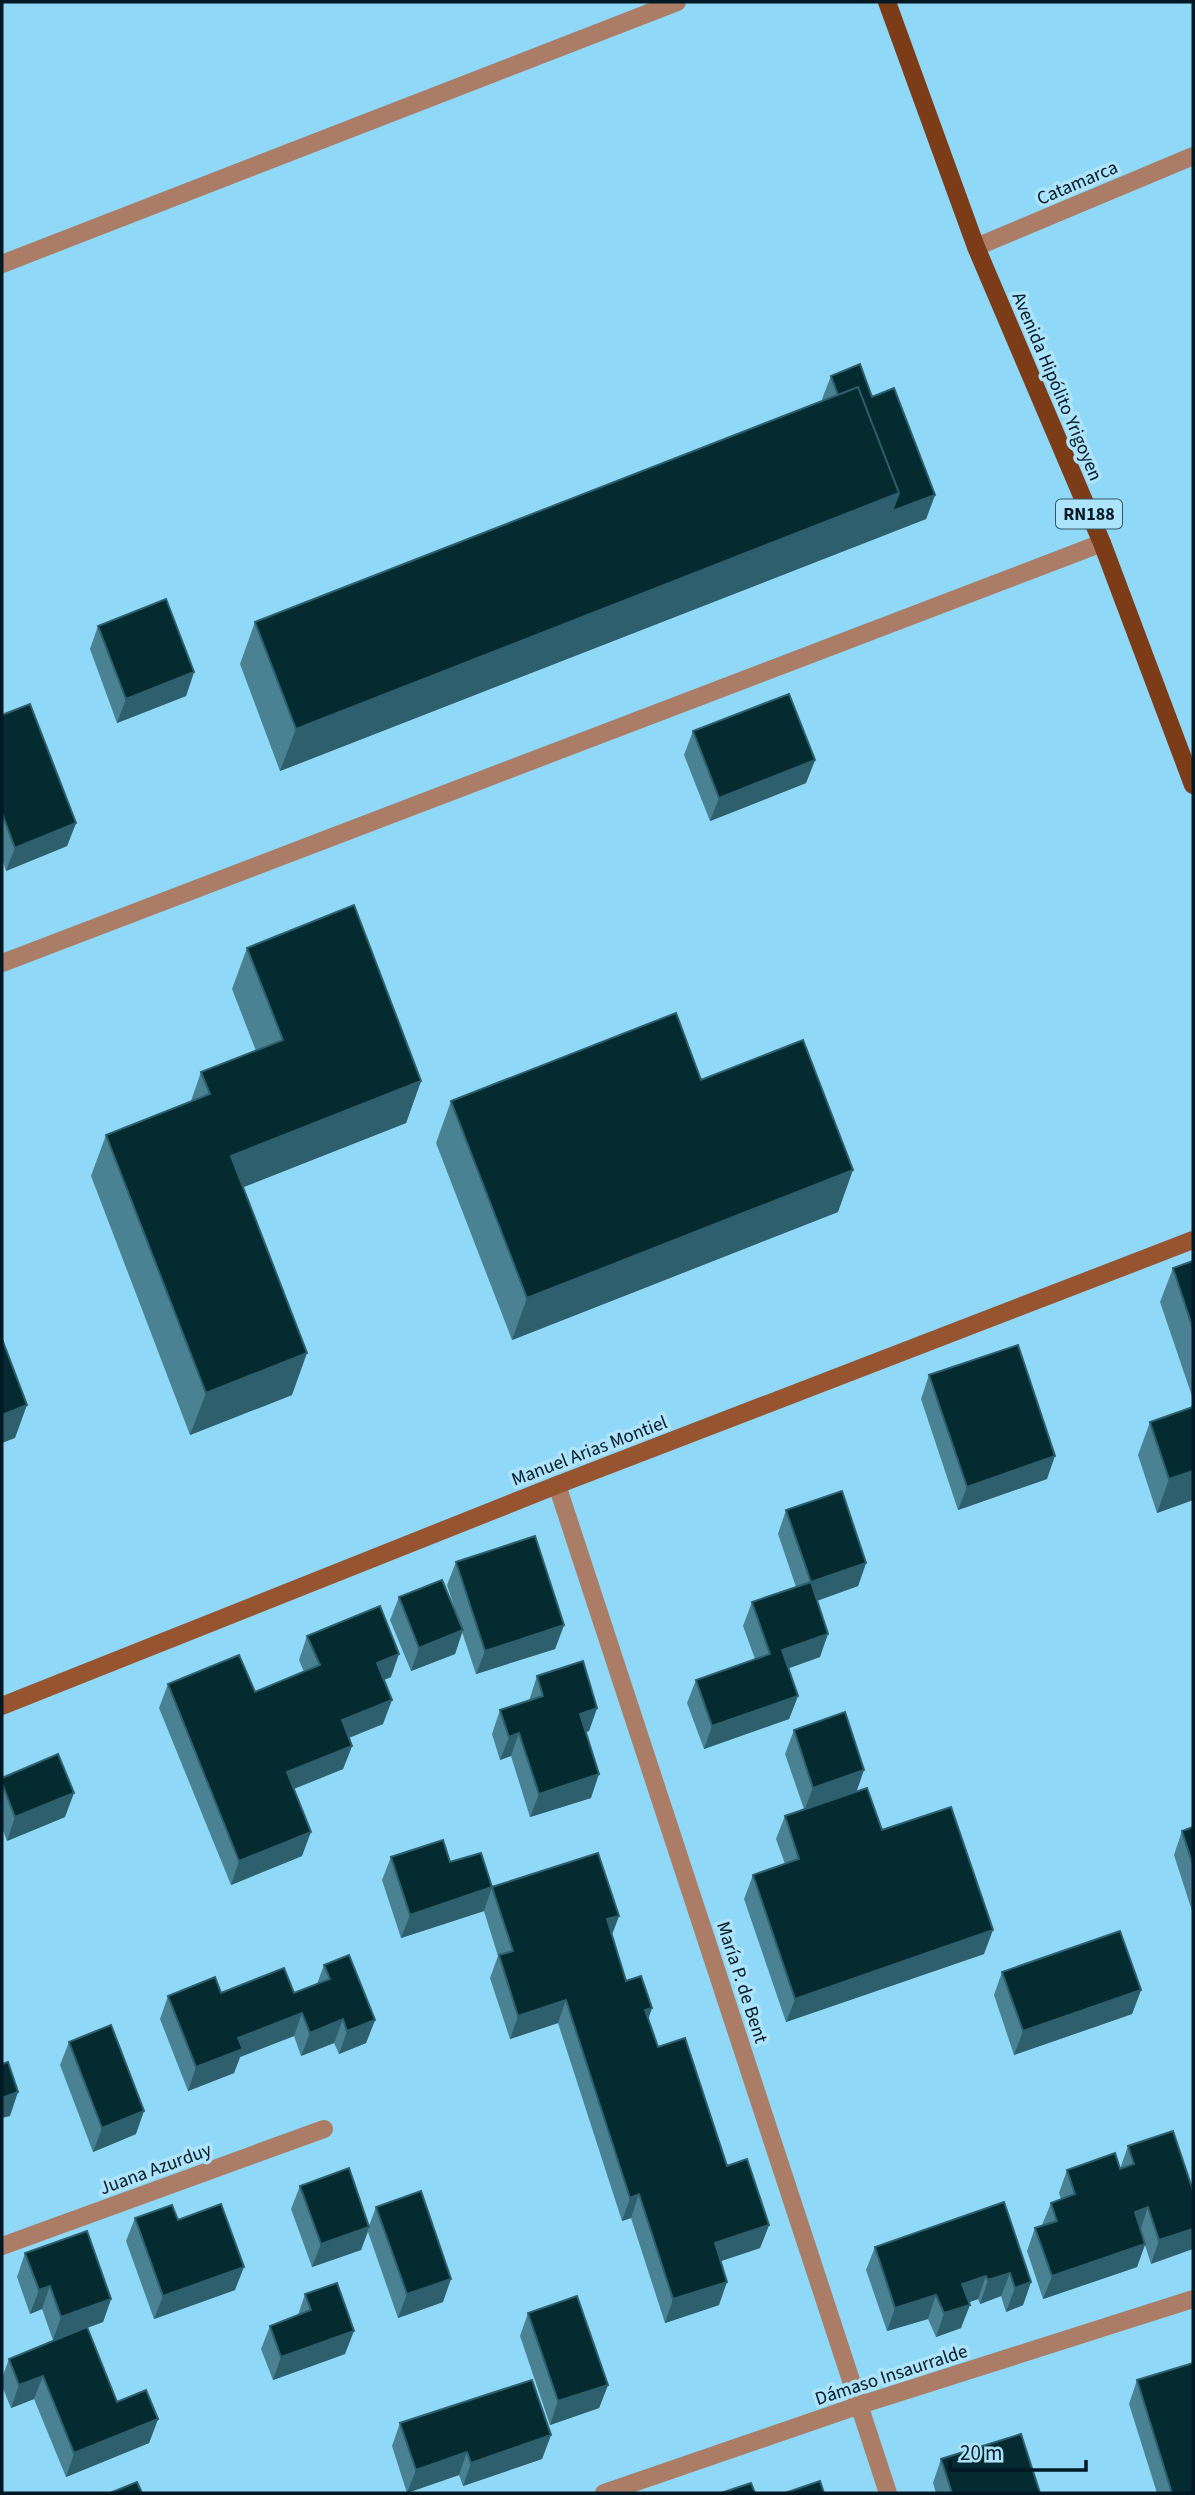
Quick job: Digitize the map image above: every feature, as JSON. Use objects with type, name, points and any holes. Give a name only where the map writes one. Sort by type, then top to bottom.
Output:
[{"type":"main road","name":"Avenida Hipólito Yrigoyen","points":[[887,2],[976,247],[1102,543],[1193,785]]},
{"type":"street","points":[[2,264],[677,2]]},
{"type":"street","name":"Catamarca","points":[[976,247],[1193,156]]},
{"type":"street","points":[[2,962],[1102,543]]},
{"type":"street","name":"Manuel Arias Montiel","points":[[2,1706],[557,1485],[1193,1240]]},
{"type":"street","name":"María P. de Bent","points":[[557,1485],[888,2493]]},
{"type":"street","name":"Juana Azurduy","points":[[2,2246],[324,2129]]},
{"type":"street","name":"Dámaso Insaurralde","points":[[604,2493],[860,2405],[1193,2299]]},
{"type":"building","points":[[860,364],[872,397],[894,388],[935,495],[892,511],[899,493],[858,387],[838,395],[831,376]]},
{"type":"building","points":[[858,387],[899,493],[296,729],[255,622]]},
{"type":"building","points":[[166,599],[194,672],[126,699],[98,626]]},
{"type":"building","points":[[789,694],[815,760],[719,798],[693,731]]},
{"type":"building","points":[[30,704],[76,823],[15,848],[2,813],[2,715]]},
{"type":"building","points":[[354,905],[421,1081],[231,1156],[307,1353],[206,1393],[106,1135],[210,1094],[201,1072],[283,1040],[247,948]]},
{"type":"building","points":[[676,1013],[701,1080],[803,1040],[853,1170],[527,1298],[451,1101]]},
{"type":"building","points":[[1193,1261],[1193,1329],[1173,1268]]},
{"type":"building","points":[[2,1339],[27,1405],[2,1415]]},
{"type":"building","points":[[1018,1345],[1055,1456],[967,1487],[929,1375]]},
{"type":"building","points":[[1193,1407],[1193,1471],[1169,1479],[1150,1422]]},
{"type":"building","points":[[842,1491],[866,1563],[811,1582],[786,1510]]},
{"type":"building","points":[[535,1536],[564,1625],[485,1651],[456,1562]]},
{"type":"building","points":[[442,1580],[463,1630],[419,1648],[399,1597]]},
{"type":"building","points":[[811,1582],[828,1634],[782,1650],[798,1696],[712,1726],[696,1680],[770,1654],[752,1602]]},
{"type":"building","points":[[380,1606],[399,1654],[377,1663],[392,1700],[342,1720],[352,1746],[287,1772],[311,1832],[239,1861],[168,1684],[239,1655],[255,1692],[320,1665],[307,1636]]},
{"type":"building","points":[[583,1661],[597,1708],[580,1714],[599,1774],[539,1794],[519,1733],[509,1737],[500,1710],[543,1696],[537,1676]]},
{"type":"building","points":[[845,1712],[864,1770],[813,1788],[794,1730]]},
{"type":"building","points":[[58,1754],[74,1793],[15,1817],[2,1778]]},
{"type":"building","points":[[867,1788],[882,1830],[951,1807],[993,1930],[795,1999],[753,1875],[799,1859],[785,1816]]},
{"type":"building","points":[[1193,1827],[1193,1865],[1182,1831]]},
{"type":"building","points":[[443,1840],[450,1862],[481,1853],[492,1887],[410,1915],[391,1857]]},
{"type":"building","points":[[598,1853],[619,1916],[607,1919],[626,1981],[641,1976],[652,2008],[645,2010],[658,2047],[685,2038],[727,2166],[747,2159],[769,2225],[715,2243],[727,2282],[673,2299],[639,2194],[630,2198],[566,2000],[518,2016],[499,1955],[513,1951],[492,1887]]},
{"type":"building","points":[[1120,1931],[1141,1990],[1023,2031],[1002,1972]]},
{"type":"building","points":[[349,1955],[375,2020],[347,2031],[343,2019],[310,2033],[302,2013],[238,2038],[243,2049],[196,2067],[168,1996],[215,1977],[221,1993],[284,1968],[294,1993],[330,1979],[324,1965]]},
{"type":"building","points":[[111,2025],[144,2111],[102,2128],[69,2042]]},
{"type":"building","points":[[8,2062],[18,2092],[2,2098],[2,2064]]},
{"type":"building","points":[[1173,2131],[1193,2191],[1193,2229],[1159,2240],[1148,2207],[1135,2212],[1145,2244],[1052,2276],[1035,2228],[1057,2221],[1051,2203],[1075,2194],[1067,2170],[1115,2153],[1120,2169],[1134,2164],[1128,2146]]},
{"type":"building","points":[[349,2168],[369,2227],[321,2244],[300,2186]]},
{"type":"building","points":[[421,2191],[451,2279],[407,2294],[376,2207]]},
{"type":"building","points":[[1004,2202],[1031,2282],[1015,2288],[1010,2273],[988,2280],[986,2276],[962,2284],[970,2305],[944,2313],[936,2295],[895,2308],[875,2247]]},
{"type":"building","points":[[221,2204],[244,2267],[163,2296],[135,2218],[172,2205],[178,2220]]},
{"type":"building","points":[[87,2231],[111,2299],[61,2317],[50,2286],[39,2290],[25,2253]]},
{"type":"building","points":[[337,2283],[354,2331],[281,2357],[270,2326],[311,2310],[305,2294]]},
{"type":"building","points":[[577,2296],[608,2385],[558,2401],[528,2313]]},
{"type":"building","points":[[87,2327],[117,2402],[146,2390],[158,2419],[74,2453],[43,2376],[19,2385],[9,2359]]},
{"type":"building","points":[[1193,2363],[1193,2493],[1172,2493],[1137,2380]]},
{"type":"building","points":[[532,2380],[551,2435],[471,2463],[467,2452],[416,2470],[400,2423]]},
{"type":"building","points":[[1021,2434],[1040,2493],[952,2493],[941,2459]]},
{"type":"building","points":[[820,2481],[824,2493],[785,2493]]},
{"type":"building","points":[[137,2482],[142,2493],[110,2493]]},
{"type":"building","points":[[751,2483],[755,2493],[721,2493]]}]
